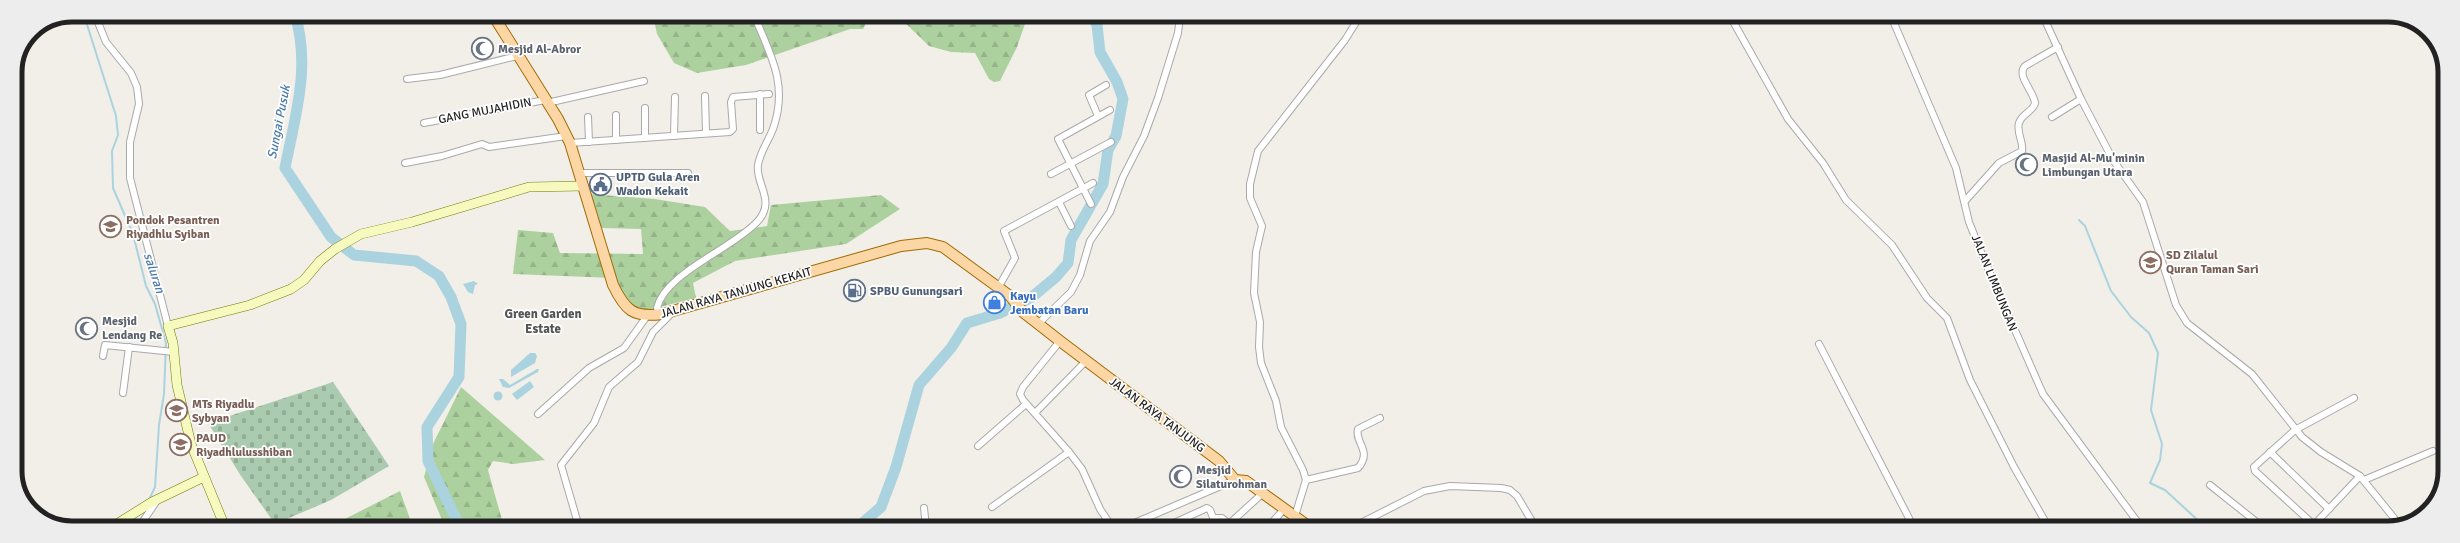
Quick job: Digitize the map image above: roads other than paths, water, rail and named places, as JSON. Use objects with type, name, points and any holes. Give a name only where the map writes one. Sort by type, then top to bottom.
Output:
[{"type":"main road","name":"JALAN RAYA TANJUNG KEKAIT","points":[[497,22],[568,139],[580,173],[613,285],[621,301],[628,309],[648,316],[662,314],[887,250],[922,243],[942,247],[1017,301],[1023,312]]},
{"type":"main road","name":"JALAN RAYA TANJUNG","points":[[1023,312],[1060,342],[1219,461],[1235,480]]},
{"type":"main road","points":[[1235,480],[1246,481],[1302,521]]},
{"type":"street","points":[[98,22],[106,42],[131,73],[138,92],[138,111],[129,151],[130,178],[168,326],[177,381],[191,444],[222,521]]},
{"type":"street","points":[[662,314],[657,308],[659,302],[679,278],[739,238],[757,222],[763,214],[766,197],[758,164],[776,121],[780,89],[776,70],[757,22]]},
{"type":"street","points":[[1038,324],[1071,292],[1080,275],[1090,241],[1110,212],[1123,177],[1144,136],[1158,98],[1178,33],[1179,22]]},
{"type":"street","points":[[1295,516],[1306,480],[1303,470],[1281,427],[1276,401],[1261,363],[1259,347],[1260,322],[1254,292],[1256,252],[1262,226],[1250,198],[1250,184],[1258,152],[1345,40],[1356,22]]},
{"type":"street","points":[[1733,22],[1774,97],[1792,124],[1824,163],[1846,200],[1892,245],[1927,298],[1947,318],[1967,374],[2014,467],[2044,521]]},
{"type":"street","name":"JALAN LIMBUNGAN","points":[[1894,22],[1956,168],[1969,222],[1983,257],[2043,394],[2137,521]]},
{"type":"street","points":[[2046,22],[2081,99],[2113,160],[2143,202],[2176,305],[2183,318],[2222,352],[2252,374],[2294,430],[2321,452],[2362,478],[2394,518]]},
{"type":"street","points":[[1965,201],[1999,163],[2022,151],[2019,123],[2024,115],[2034,108],[2035,101],[2022,76],[2022,70],[2058,46]]},
{"type":"street","points":[[408,79],[440,75],[517,56]]},
{"type":"street","name":"GANG MUJAHIDIN","points":[[424,123],[546,101],[644,81]]},
{"type":"street","points":[[1098,116],[1089,95],[1106,85]]},
{"type":"street","points":[[760,94],[760,130]]},
{"type":"street","points":[[405,163],[442,156],[482,144],[489,147],[568,139],[588,142],[730,132],[733,129],[731,102],[735,96],[769,94]]},
{"type":"street","points":[[704,96],[706,134]]},
{"type":"street","points":[[674,136],[675,97]]},
{"type":"street","points":[[2052,117],[2081,99]]},
{"type":"street","points":[[645,108],[646,138]]},
{"type":"street","points":[[1091,204],[1059,143],[1059,137],[1110,110]]},
{"type":"street","points":[[616,115],[616,140]]},
{"type":"street","points":[[588,117],[588,142]]},
{"type":"street","points":[[1051,174],[1110,142]]},
{"type":"street","points":[[580,173],[688,173]]},
{"type":"street","points":[[998,288],[1015,258],[1004,232],[1093,183]]},
{"type":"street","points":[[168,326],[271,298],[300,283],[320,261],[350,239],[367,232],[412,222],[529,187],[583,186]]},
{"type":"street","points":[[1059,202],[1071,226]]},
{"type":"street","points":[[577,521],[561,465],[594,423],[609,387],[638,362],[653,332],[676,310]]},
{"type":"street","points":[[538,414],[589,368],[624,348],[648,316]]},
{"type":"street","points":[[1060,342],[1022,388],[1020,396],[1082,469],[1100,509],[1108,521]]},
{"type":"street","points":[[103,356],[105,344],[173,352]]},
{"type":"street","points":[[1819,344],[1910,521]]},
{"type":"street","points":[[123,393],[129,347]]},
{"type":"street","points":[[1035,413],[1086,361]]},
{"type":"street","points":[[2307,521],[2254,470],[2256,464],[2294,430],[2354,398]]},
{"type":"street","points":[[978,446],[1026,404]]},
{"type":"street","points":[[1306,480],[1358,468],[1362,464],[1364,451],[1356,434],[1358,429],[1380,418]]},
{"type":"street","points":[[2317,521],[2362,478],[2433,451]]},
{"type":"street","points":[[992,507],[1068,452]]},
{"type":"street","points":[[2270,452],[2329,509]]},
{"type":"street","points":[[122,521],[158,499],[204,477]]},
{"type":"street","points":[[1139,521],[1235,480]]},
{"type":"street","points":[[2210,485],[2255,521]]},
{"type":"street","points":[[1365,521],[1424,491],[1450,486],[1501,488],[1510,490],[1517,496],[1532,521]]},
{"type":"street","points":[[1236,521],[1263,493]]},
{"type":"street","points":[[140,521],[158,499]]},
{"type":"street","points":[[924,508],[925,521]]},
{"type":"street","points":[[1182,520],[1206,508],[1210,510],[1215,521]]},
{"type":"street","points":[[1274,521],[1285,508]]},
{"type":"street","points":[[1214,518],[1221,518],[1225,521]]},
{"type":"water","points":[[474,281],[478,284],[475,285],[473,294],[468,292],[463,284]]},
{"type":"water","points":[[530,353],[535,353],[537,356],[535,363],[511,377],[511,370]]},
{"type":"water","points":[[539,369],[538,372],[509,388],[503,387],[499,379],[503,379],[510,385]]},
{"type":"water","points":[[530,381],[534,387],[517,400],[512,394]]},
{"type":"water","points":[[498,391],[503,396],[498,401],[493,396]]},
{"type":"waterway","name":"saluran","points":[[86,22],[116,116],[118,135],[112,151],[113,188],[133,234],[146,286],[155,304],[166,343],[164,394],[159,425],[155,487],[149,500]]},
{"type":"waterway","name":"Sungai Pusuk","points":[[297,22],[302,53],[302,72],[297,111],[285,168],[331,237],[354,255],[416,261],[439,276],[451,297],[461,324],[459,377],[427,427],[428,461],[457,521]]},
{"type":"waterway","points":[[865,521],[881,507],[896,467],[919,385],[951,348],[967,323],[1000,313],[1032,297],[1056,277],[1068,263],[1071,240],[1103,184],[1108,150],[1116,136],[1123,99],[1117,82],[1100,52],[1097,25],[1095,22]]},
{"type":"waterway","points":[[2079,220],[2085,226],[2111,291],[2131,317],[2149,333],[2158,353],[2151,410],[2162,444],[2160,460],[2150,483],[2165,490],[2199,521]]},
{"type":"place","name":"Mesjid Al-Abror","points":[[482,49]]},
{"type":"place","name":"Masjid Al-Mu'minin Limbungan Utara","points":[[2026,165]]},
{"type":"place","name":"UPTD Gula Aren Wadon Kekait","points":[[600,184]]},
{"type":"place","name":"Pondok Pesantren Riyadhlu Syiban","points":[[110,227]]},
{"type":"place","name":"SD Zilalul Quran Taman Sari","points":[[2151,262]]},
{"type":"place","name":"SPBU Gunungsari","points":[[854,291]]},
{"type":"place","name":"Kayu Jembatan Baru","points":[[994,303]]},
{"type":"place","name":"Mesjid Lendang Re","points":[[87,328]]},
{"type":"place","name":"MTs Riyadlu Sybyan","points":[[176,411]]},
{"type":"place","name":"PAUD Riyadhlulusshiban","points":[[180,445]]},
{"type":"place","name":"Mesjid Silaturohman","points":[[1180,477]]},
{"type":"district","name":"Green Garden Estate","points":[[543,322]]}]
